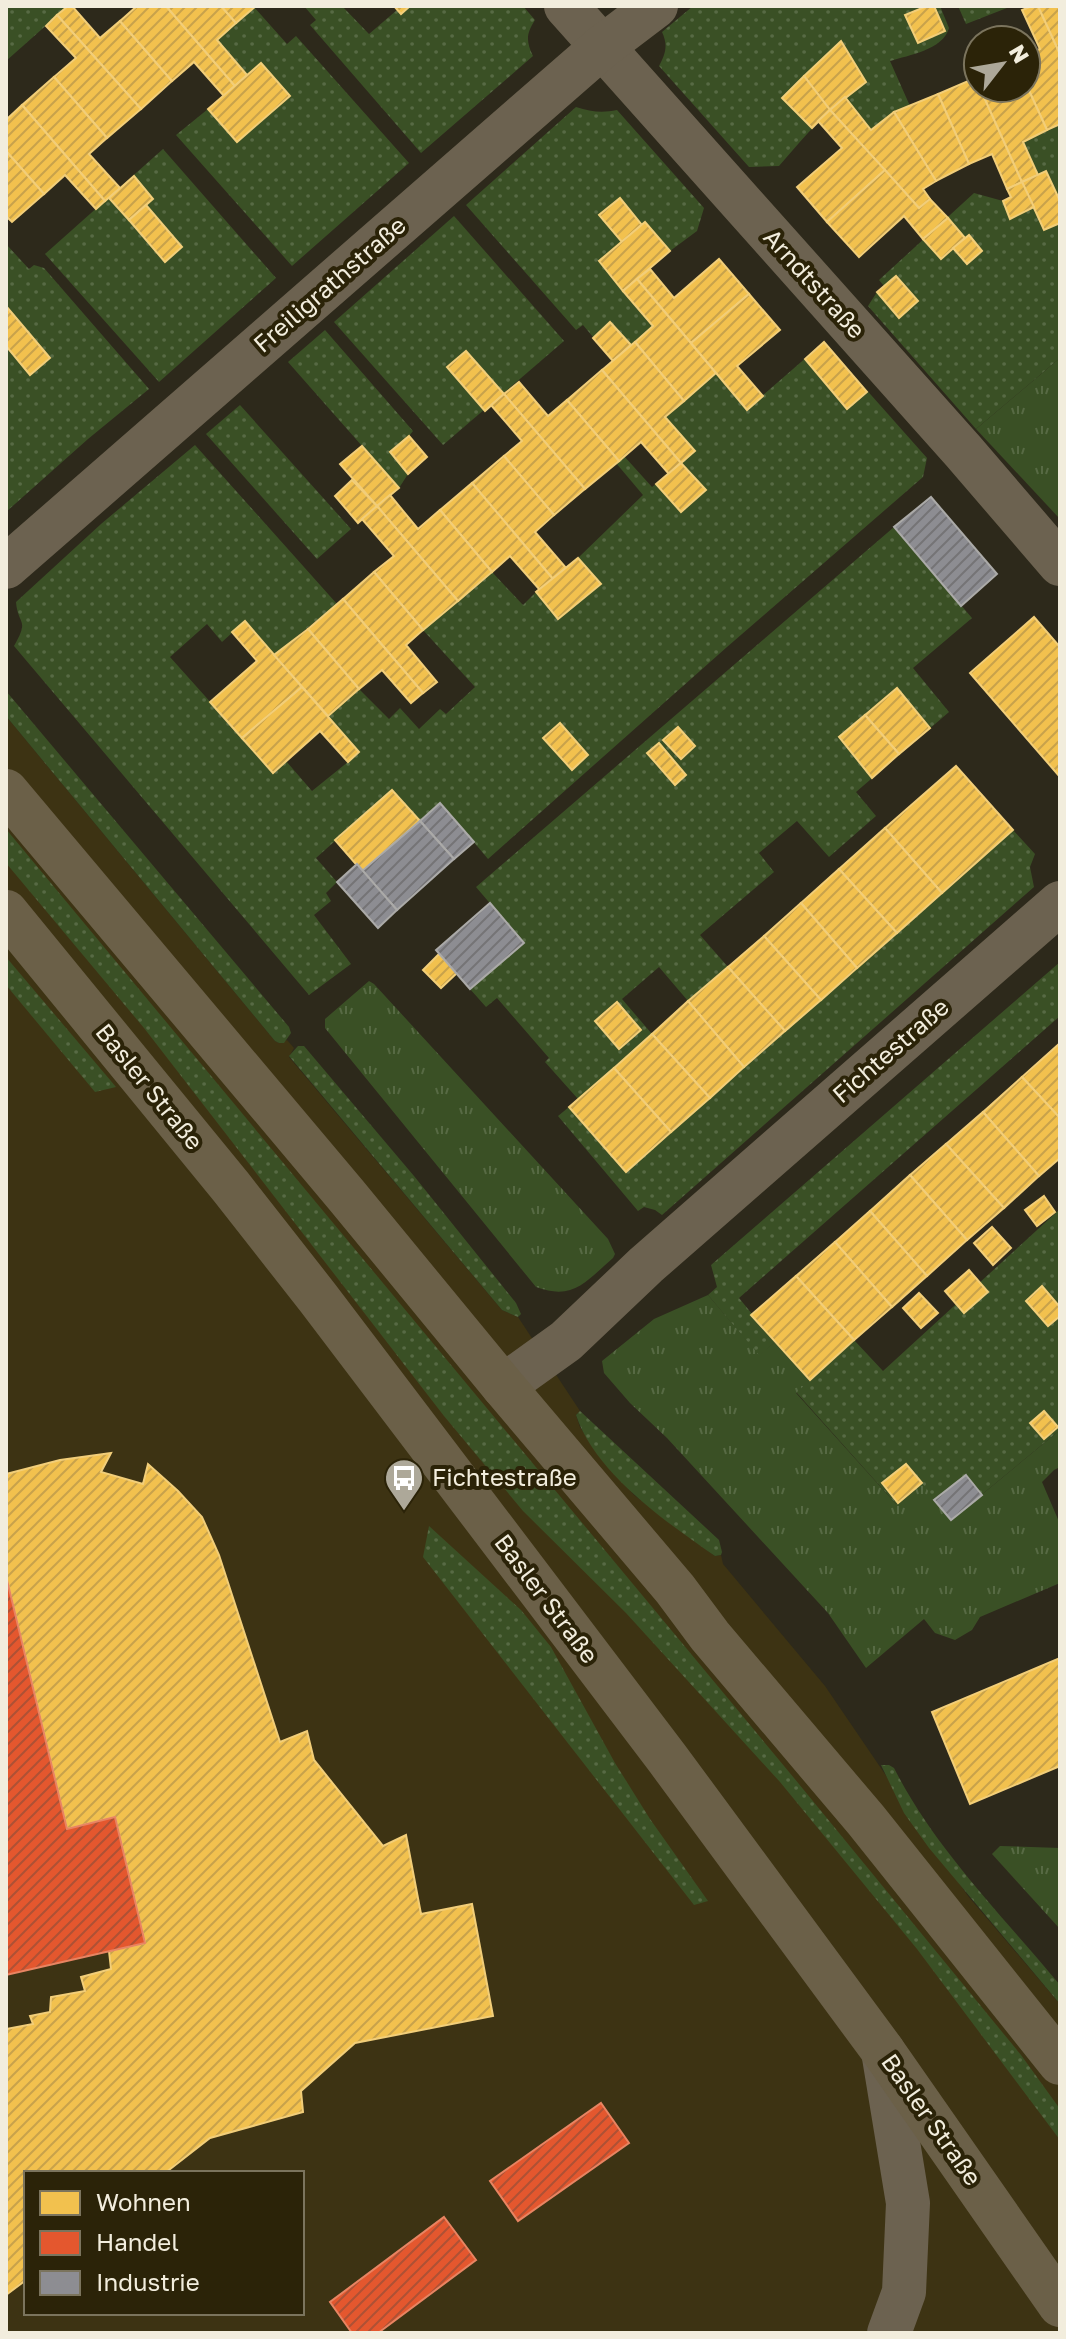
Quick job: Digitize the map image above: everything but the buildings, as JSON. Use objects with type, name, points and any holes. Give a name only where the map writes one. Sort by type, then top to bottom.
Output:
[{"type":"main road","points":[[6,791],[675,1589],[710,1636],[866,1820],[1060,2063]]},
{"type":"main road","name":"Basler Straße","points":[[6,912],[318,1298],[753,1872],[883,2051],[1060,2305]]},
{"type":"street","name":"Arndtstraße","points":[[566,6],[1060,564]]},
{"type":"street","name":"Freiligrathstraße","points":[[6,567],[602,47],[656,6]]},
{"type":"street","name":"Fichtestraße","points":[[503,1386],[566,1341],[646,1265],[1060,903]]},
{"type":"street","points":[[883,2051],[908,2203],[904,2292],[889,2333]]},
{"type":"shaded area","points":[[6,716],[275,1041],[287,1040],[294,1048],[289,1057],[502,1310],[518,1317],[580,1411],[576,1415],[580,1427],[600,1457],[634,1495],[715,1556],[721,1555],[723,1564],[825,1686],[968,1896],[1060,2004],[1060,2333],[6,2333]]},
{"type":"green space","points":[[6,6],[68,6],[6,61]]},
{"type":"green space","points":[[304,6],[342,6],[369,34],[397,10],[401,14],[410,6],[523,6],[535,20],[528,38],[533,56],[421,153],[310,25],[316,20]]},
{"type":"green space","points":[[693,6],[940,6],[949,28],[933,47],[890,61],[910,106],[894,112],[871,130],[845,98],[779,166],[749,167],[659,66],[665,49],[662,32]]},
{"type":"green space","points":[[958,6],[1012,6],[966,24]]},
{"type":"green space","points":[[254,7],[287,44],[296,36],[409,163],[292,266],[176,135],[208,109],[237,142],[247,75],[217,40]]},
{"type":"green space","points":[[576,107],[597,112],[617,110],[704,208],[697,231],[670,251],[644,223],[599,261],[653,326],[613,361],[583,325],[576,330],[466,205]]},
{"type":"green space","points":[[1060,124],[1060,358],[976,429],[868,306],[884,286],[879,280],[974,193],[1003,201],[1010,218],[1034,207],[1038,174],[1023,142]]},
{"type":"green space","points":[[163,149],[276,278],[159,382],[45,254]]},
{"type":"green space","points":[[454,216],[564,341],[443,445],[334,322]]},
{"type":"green space","points":[[6,244],[29,269],[34,265],[44,268],[149,389],[6,512]]},
{"type":"green space","points":[[325,330],[413,431],[409,436],[427,457],[408,474],[399,488],[288,362]]},
{"type":"green space","points":[[824,342],[927,458],[923,477],[488,859],[441,803],[420,821],[392,790],[316,858],[337,882],[326,893],[331,901],[314,915],[351,964],[309,995],[14,646],[22,626],[16,602],[101,524],[195,445],[337,604],[274,655],[245,621],[222,642],[207,624],[170,657],[273,772],[286,761],[312,791],[359,753],[328,716],[359,689],[389,719],[400,708],[419,729],[440,709],[446,714],[475,687],[423,630],[492,572],[523,605],[536,592],[600,583],[578,558],[643,495],[616,463],[624,456],[652,487],[656,484],[681,512],[705,490],[681,463],[694,451],[665,417],[716,373],[747,409]]},
{"type":"green space","points":[[1060,358],[1060,519],[976,429]]},
{"type":"green space","points":[[240,405],[351,529],[317,559],[206,434]]},
{"type":"green space","points":[[894,527],[972,618],[913,668],[949,712],[856,792],[876,816],[829,857],[797,821],[759,853],[774,872],[700,935],[728,967],[688,1001],[659,967],[622,999],[652,1034],[578,1099],[545,1062],[549,1058],[497,998],[486,1007],[470,989],[524,943],[476,887]]},
{"type":"green space","points":[[6,691],[289,1027],[291,1033],[284,1043],[275,1041],[6,716]]},
{"type":"green space","points":[[6,829],[1021,2055],[1060,2109],[1060,2140],[917,1949],[780,1782],[626,1613],[523,1511],[444,1416],[144,1028],[6,863]]},
{"type":"green space","points":[[1013,830],[1035,854],[1030,867],[1034,887],[662,1215],[644,1207],[638,1211],[558,1116],[569,1107],[626,1171]]},
{"type":"green space","points":[[6,957],[116,1087],[95,1092],[6,985]]},
{"type":"green space","points":[[1060,962],[1060,1016],[739,1298],[775,1342],[759,1356],[708,1295],[717,1287],[711,1265]]},
{"type":"green space","points":[[369,981],[608,1239],[615,1254],[613,1258],[587,1281],[560,1292],[536,1287],[325,1028],[325,1019]]},
{"type":"green space","points":[[298,1046],[304,1046],[414,1176],[516,1303],[521,1314],[518,1317],[502,1310],[289,1056]]},
{"type":"green space","points":[[1060,1209],[1060,1430],[951,1520],[922,1484],[896,1504],[796,1392],[854,1340],[883,1371]]},
{"type":"green space","points":[[708,1295],[759,1355],[775,1342],[810,1380],[796,1393],[896,1504],[922,1483],[951,1520],[1060,1430],[1060,1467],[1042,1482],[1060,1524],[1060,1583],[980,1617],[972,1630],[955,1640],[935,1633],[924,1619],[866,1668],[828,1613],[604,1373],[602,1361],[654,1319]]},
{"type":"green space","points":[[580,1411],[719,1540],[721,1555],[715,1556],[675,1528],[615,1476],[585,1436],[576,1415]]},
{"type":"green space","points":[[429,1526],[521,1610],[551,1647],[615,1763],[708,1901],[694,1905],[423,1557]]},
{"type":"green space","points":[[881,1765],[894,1768],[949,1854],[1060,1985],[1060,2004],[929,1848],[904,1813]]},
{"type":"green space","points":[[1000,1846],[1060,1848],[1060,1929],[992,1854]]},
{"type":"place","name":"Fichtestraße","points":[[404,1512]]}]
